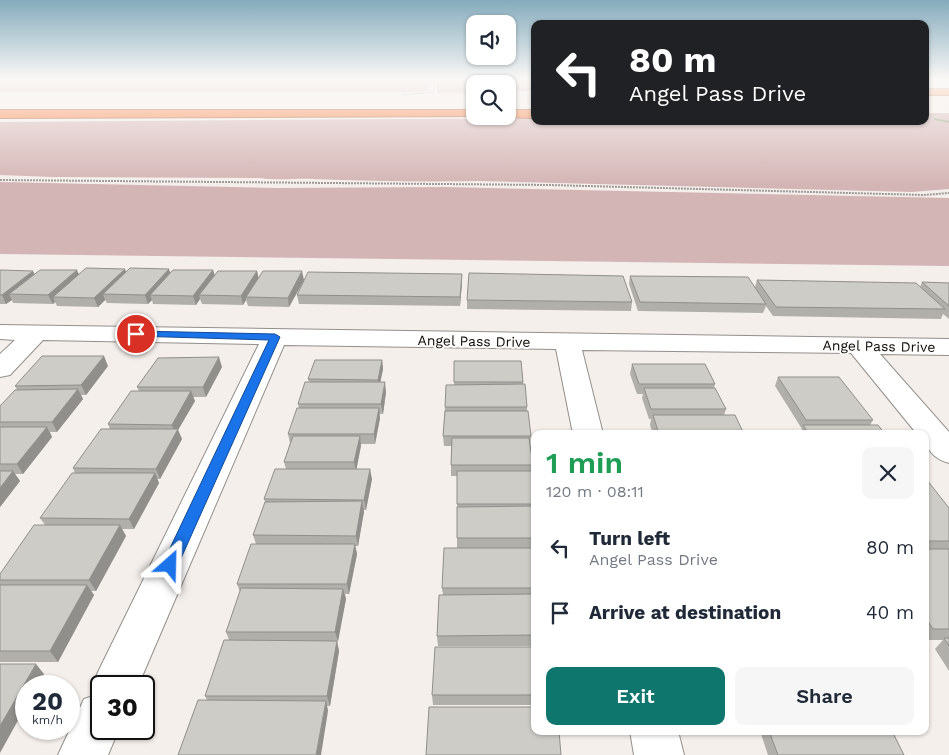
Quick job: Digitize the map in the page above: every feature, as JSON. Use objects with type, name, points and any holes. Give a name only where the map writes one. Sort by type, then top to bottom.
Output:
[{"type":"highway","points":[[90,114],[454,114]]},
{"type":"highway","points":[[0,120],[312,119],[387,115]]},
{"type":"street","name":"Angel Pass Drive","points":[[0,332],[949,347]]},
{"type":"street","points":[[0,369],[37,332]]},
{"type":"street","points":[[120,675],[275,337]]},
{"type":"street","points":[[567,342],[587,430]]},
{"type":"street","points":[[858,345],[949,452]]},
{"type":"street","points":[[655,735],[660,755]]},
{"type":"street","points":[[83,755],[90,740]]},
{"type":"path","points":[[0,180],[549,185],[924,195],[949,193]]},
{"type":"shaded area","points":[[929,114],[949,114],[949,189],[912,192],[478,181],[0,175],[0,122],[466,119],[466,125],[516,125],[516,118],[531,118],[531,125],[929,125]]},
{"type":"shaded area","points":[[0,182],[276,188],[445,187],[949,198],[949,266],[0,254]]},
{"type":"building","points":[[86,268],[125,269],[94,298],[53,297]]},
{"type":"building","points":[[130,268],[169,269],[145,295],[103,294]]},
{"type":"building","points":[[0,270],[33,271],[0,295]]},
{"type":"building","points":[[40,270],[77,270],[48,295],[9,294]]},
{"type":"building","points":[[173,270],[213,270],[193,296],[150,295]]},
{"type":"building","points":[[218,271],[257,271],[241,296],[199,295]]},
{"type":"building","points":[[263,271],[302,271],[288,298],[246,297]]},
{"type":"building","points":[[308,272],[462,274],[460,297],[297,295]]},
{"type":"building","points":[[469,273],[623,276],[632,302],[467,300]]},
{"type":"building","points":[[630,276],[748,277],[766,304],[640,302]]},
{"type":"building","points":[[757,280],[916,283],[945,309],[776,307]]},
{"type":"building","points":[[922,282],[949,283],[949,306]]},
{"type":"building","points":[[42,356],[104,356],[81,385],[15,386]]},
{"type":"building","points":[[219,357],[203,387],[137,387],[158,358]]},
{"type":"building","points":[[315,360],[382,360],[378,380],[308,379]]},
{"type":"building","points":[[454,361],[521,361],[523,382],[454,382]]},
{"type":"building","points":[[632,364],[705,364],[715,384],[639,384]]},
{"type":"building","points":[[778,377],[839,377],[873,420],[806,420]]},
{"type":"building","points":[[305,382],[385,382],[381,404],[298,404]]},
{"type":"building","points":[[525,384],[527,407],[445,407],[446,385]]},
{"type":"building","points":[[644,388],[715,388],[726,409],[651,409]]},
{"type":"building","points":[[78,389],[52,422],[0,422],[0,406],[15,390]]},
{"type":"building","points":[[131,391],[191,391],[172,425],[108,424]]},
{"type":"building","points":[[297,408],[379,408],[374,434],[288,434]]},
{"type":"building","points":[[445,411],[528,411],[531,436],[443,436]]},
{"type":"building","points":[[653,415],[735,415],[742,430],[658,430]]},
{"type":"building","points":[[803,425],[878,425],[882,430],[806,430]]},
{"type":"building","points":[[0,427],[47,427],[17,464],[0,464]]},
{"type":"building","points":[[101,429],[178,429],[156,469],[73,468]]},
{"type":"building","points":[[293,436],[360,436],[354,462],[284,462]]},
{"type":"building","points":[[452,438],[529,438],[531,465],[451,465]]},
{"type":"building","points":[[275,469],[370,469],[364,500],[264,499]]},
{"type":"building","points":[[0,471],[13,471],[0,488]]},
{"type":"building","points":[[457,471],[531,471],[531,504],[457,504]]},
{"type":"building","points":[[72,473],[155,473],[129,519],[40,518]]},
{"type":"building","points":[[929,483],[949,508],[949,541],[929,541]]},
{"type":"building","points":[[362,501],[356,536],[253,535],[265,502]]},
{"type":"building","points":[[531,506],[531,538],[457,538],[457,507]]},
{"type":"building","points":[[34,525],[120,525],[89,580],[0,580],[0,574]]},
{"type":"building","points":[[251,544],[355,544],[347,584],[237,584]]},
{"type":"building","points":[[444,548],[531,548],[531,588],[442,588]]},
{"type":"building","points":[[929,549],[949,549],[949,629],[933,629],[929,623]]},
{"type":"building","points":[[0,585],[87,585],[50,651],[0,651]]},
{"type":"building","points":[[241,588],[343,589],[335,632],[226,632]]},
{"type":"building","points":[[531,594],[531,635],[437,636],[439,595]]},
{"type":"building","points":[[944,638],[949,638],[949,646]]},
{"type":"building","points":[[224,640],[337,641],[327,696],[205,696]]},
{"type":"building","points":[[435,647],[531,647],[531,695],[432,695]]},
{"type":"building","points":[[0,664],[36,664],[30,675],[15,675],[15,700],[0,726]]},
{"type":"building","points":[[198,700],[326,701],[316,755],[178,755]]},
{"type":"building","points":[[429,707],[531,707],[531,735],[559,735],[561,755],[426,755]]},
{"type":"building","points":[[770,735],[894,735],[904,755],[778,755]]},
{"type":"waterway","points":[[935,119],[949,122]]},
{"type":"route","points":[[136,334],[275,337],[170,565]]}]
